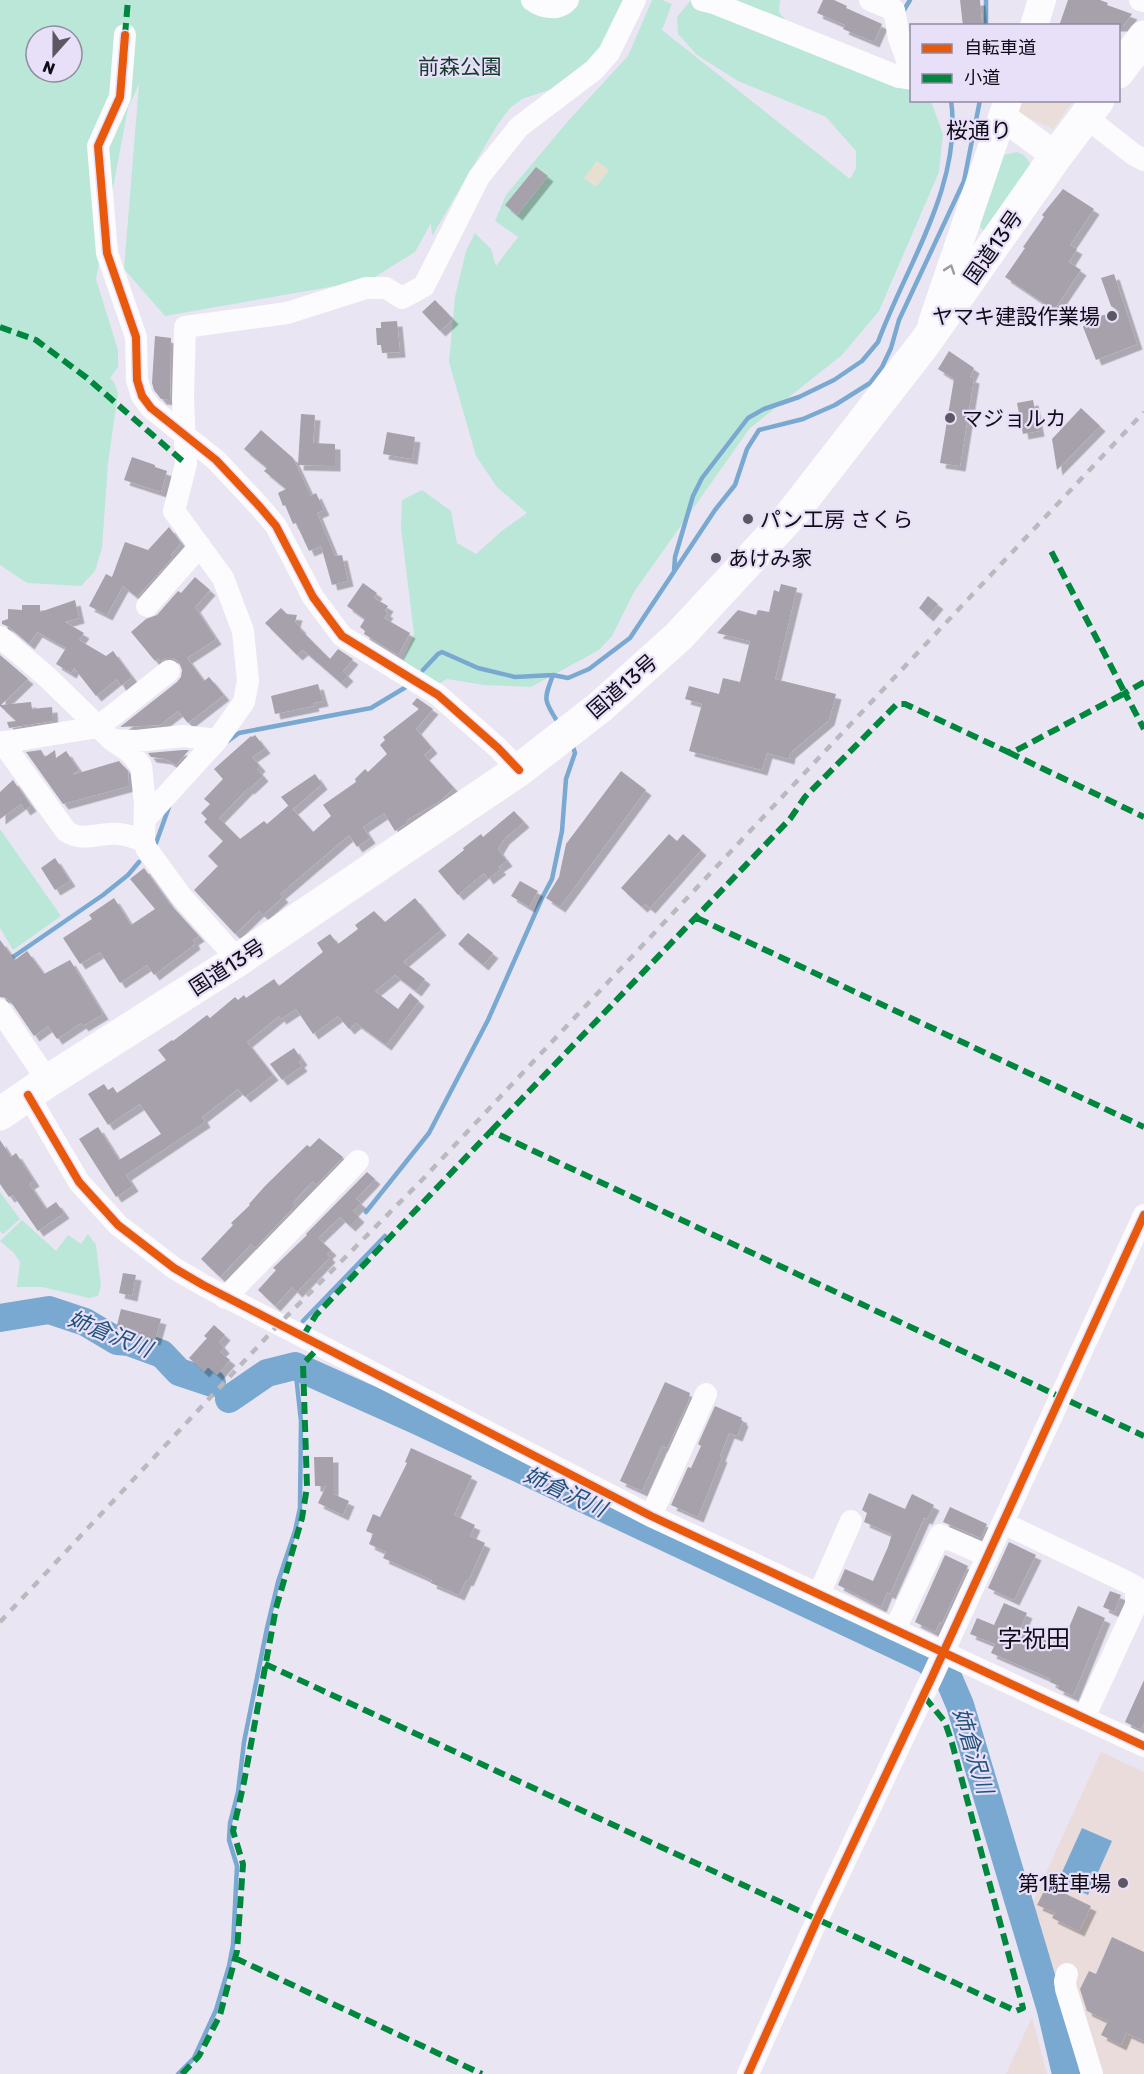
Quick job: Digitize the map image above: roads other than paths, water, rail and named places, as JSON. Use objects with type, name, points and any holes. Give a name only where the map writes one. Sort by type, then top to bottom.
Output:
[{"type":"highway","points":[[1120,71],[1144,37]]},
{"type":"highway","name":"国道13号","points":[[0,1114],[238,960],[519,770],[600,707],[679,636],[791,515],[924,344],[1056,156],[1092,109]]},
{"type":"main road","points":[[924,344],[1005,109],[1056,156]]},
{"type":"street","points":[[532,0],[550,8],[566,4],[568,0]]},
{"type":"street","points":[[1,743],[72,836],[119,834],[144,830],[218,740],[244,702],[248,681],[243,631],[223,578],[174,511],[186,464],[183,434],[185,327],[287,313],[366,288],[386,288],[402,298],[424,286],[479,177],[519,128],[594,70],[609,53],[635,0]]},
{"type":"street","points":[[702,0],[899,77],[910,79]]},
{"type":"street","points":[[870,0],[894,10],[899,38],[910,68]]},
{"type":"street","points":[[125,35],[120,97],[98,146],[107,253],[136,337],[137,380],[142,396],[151,408],[216,460],[276,526],[313,597],[342,636],[438,695],[498,748],[519,770]]},
{"type":"street","points":[[1092,109],[1133,154],[1144,160]]},
{"type":"street","points":[[147,606],[200,546]]},
{"type":"street","points":[[0,637],[46,676],[105,733],[131,753],[141,766],[146,848],[181,896],[238,960]]},
{"type":"street","points":[[105,733],[169,671]]},
{"type":"street","points":[[1,743],[105,733],[136,741],[183,735],[218,740]]},
{"type":"street","points":[[0,1010],[38,1088],[78,1182],[118,1225],[174,1268],[225,1298],[651,1516],[1144,1746]]},
{"type":"street","points":[[225,1298],[358,1161]]},
{"type":"street","points":[[748,2074],[817,1920],[932,1677],[1144,1215]]},
{"type":"street","points":[[651,1516],[706,1394]]},
{"type":"street","points":[[819,1594],[851,1521]]},
{"type":"street","points":[[1003,1523],[1136,1587],[1136,1605],[1084,1718]]},
{"type":"street","points":[[895,1629],[940,1535],[988,1556]]},
{"type":"street","points":[[1067,1974],[1066,1989],[1092,2074]]},
{"type":"water","points":[[1082,1828],[1112,1841],[1088,1895],[1058,1881]]},
{"type":"waterway","points":[[904,10],[910,0]]},
{"type":"waterway","points":[[986,0],[986,24]]},
{"type":"waterway","points":[[674,571],[675,557],[693,496],[702,478],[748,418],[834,380],[862,361],[878,342],[930,224],[941,193],[949,163],[952,131],[951,102]]},
{"type":"waterway","points":[[557,721],[546,699],[553,675],[568,678],[589,669],[630,638],[715,510],[735,485],[747,449],[759,430],[803,419],[835,405],[870,383],[882,367],[891,348],[899,320],[964,181],[980,102]]},
{"type":"waterway","points":[[423,670],[442,652],[478,668],[515,677],[553,675]]},
{"type":"waterway","points":[[228,741],[239,733],[371,708],[406,687]]},
{"type":"waterway","points":[[366,1212],[429,1133],[488,1020],[552,879],[562,831],[566,779],[575,753],[572,744]]},
{"type":"waterway","points":[[156,843],[169,807]]},
{"type":"waterway","points":[[0,966],[103,895],[128,875],[139,862]]},
{"type":"waterway","points":[[303,1321],[385,1236]]},
{"type":"waterway","name":"姉倉沢川","points":[[0,1318],[49,1310],[85,1322],[117,1341],[129,1342],[162,1354],[179,1372],[212,1383]]},
{"type":"waterway","points":[[178,2074],[194,2058],[216,2010],[233,1945],[237,1866],[229,1840],[230,1823],[238,1792],[244,1742],[267,1628],[300,1508],[301,1421],[295,1366]]},
{"type":"waterway","name":"姉倉沢川","points":[[229,1399],[267,1373],[295,1366],[418,1421],[925,1659],[948,1677],[960,1705],[1051,2010],[1066,2074]]},
{"type":"railway","points":[[0,1622],[278,1325],[422,1180],[1144,412]]},
{"type":"place","name":"ヤマキ建設作業場","points":[[1112,316]]},
{"type":"place","name":"マジョルカ","points":[[950,418]]},
{"type":"place","name":"パン工房 さくら","points":[[748,519]]},
{"type":"place","name":"あけみ家","points":[[716,558]]},
{"type":"place","name":"第1駐車場","points":[[1123,1883]]},
{"type":"district","name":"桜通り","points":[[979,130]]},
{"type":"district","name":"字祝田","points":[[1034,1639]]},
{"type":"park label","name":"前森公園","points":[[460,66]]}]
